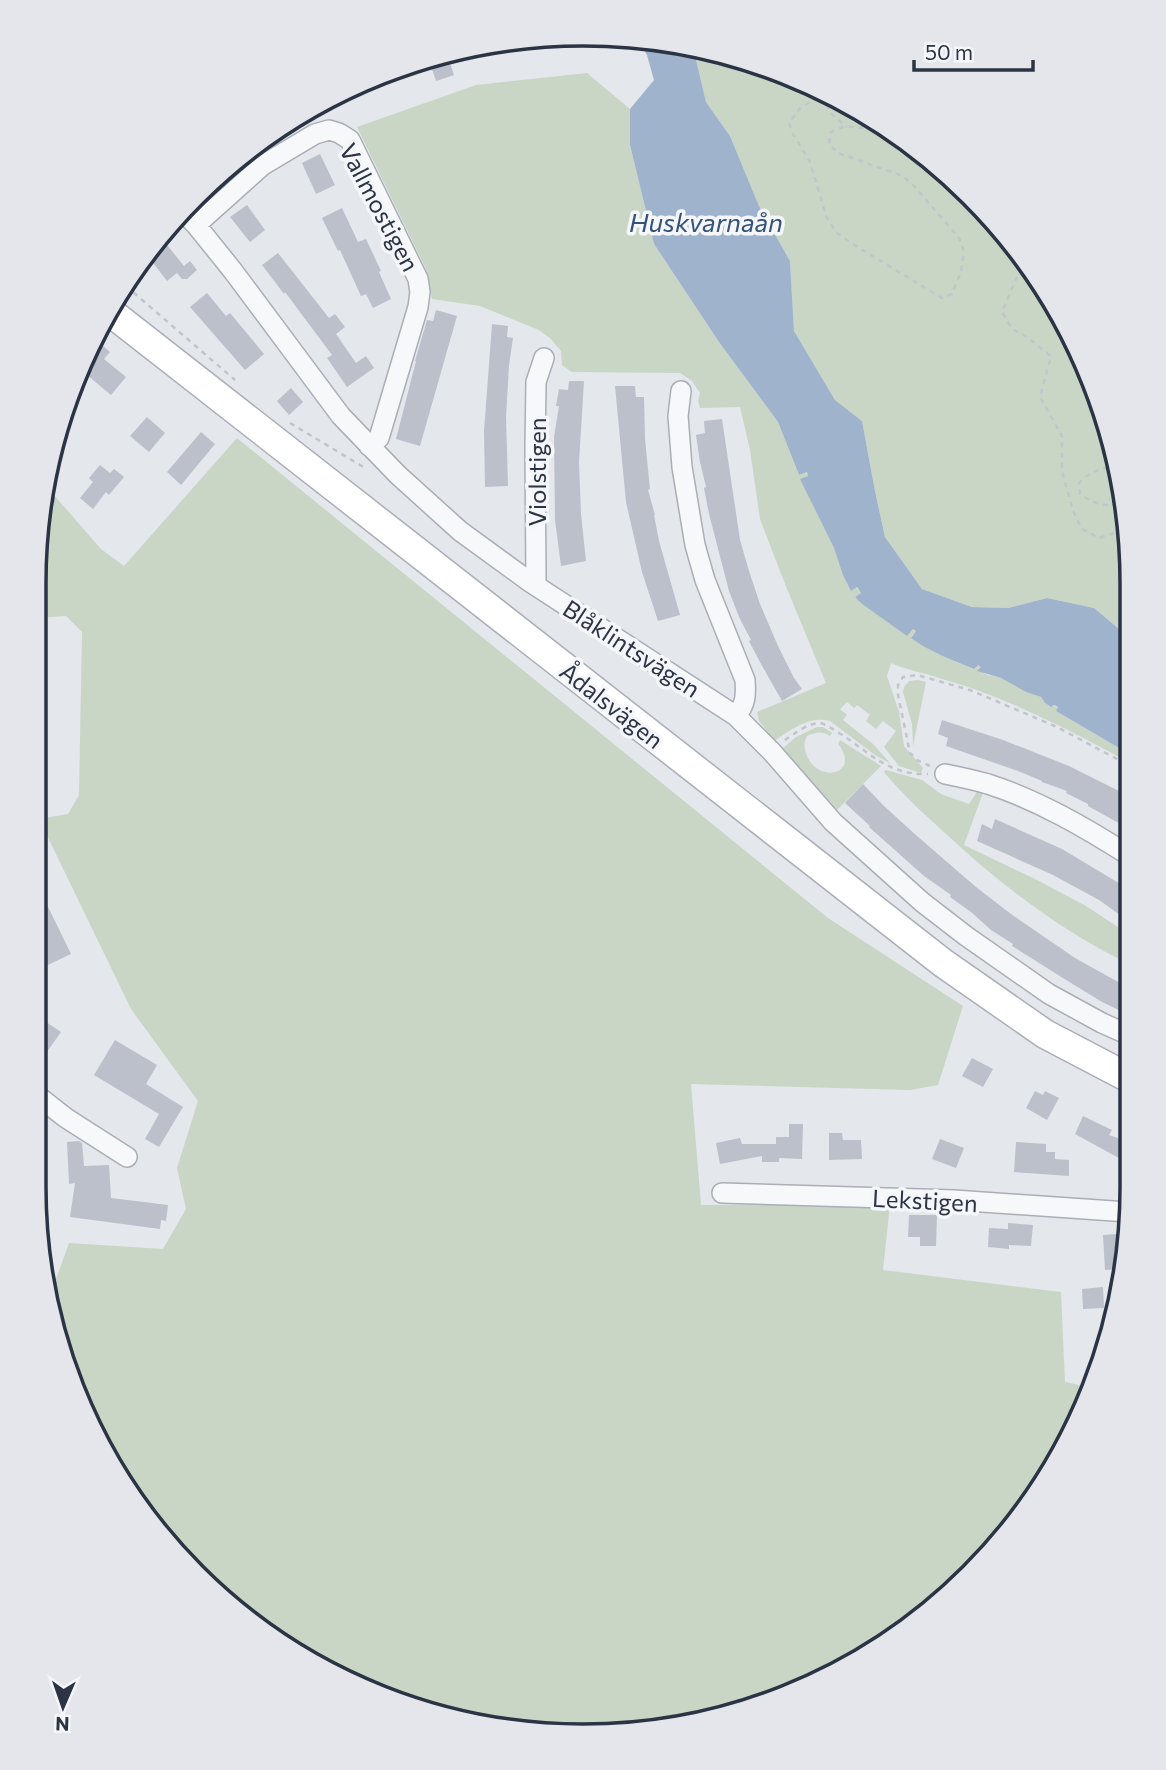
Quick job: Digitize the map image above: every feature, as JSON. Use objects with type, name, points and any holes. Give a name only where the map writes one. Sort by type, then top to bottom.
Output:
[{"type":"main road","name":"Ådalsvägen","points":[[117,316],[943,962],[1045,1034],[1120,1074]]},
{"type":"street","name":"Vallmostigen","points":[[196,225],[263,165],[315,134],[329,130],[349,140],[418,279],[420,292],[418,307],[379,438],[369,446]]},
{"type":"street","name":"Blåklintsvägen","points":[[189,218],[257,302],[341,416],[407,484],[460,531],[530,582],[736,716],[772,752],[833,822],[922,902],[1049,994],[1120,1031]]},
{"type":"street","name":"Violstigen","points":[[530,582],[536,580],[536,382],[544,358]]},
{"type":"street","points":[[681,391],[678,416],[682,467],[695,545],[705,580],[745,680],[743,708],[736,716]]},
{"type":"street","points":[[945,774],[986,784],[1041,806],[1120,850]]},
{"type":"street","points":[[46,1102],[127,1157]]},
{"type":"street","name":"Lekstigen","points":[[722,1192],[954,1200],[1119,1211]]},
{"type":"path","points":[[816,99],[801,107],[789,123],[810,162],[826,216],[836,232],[942,298],[952,294],[961,272],[964,252],[959,238],[903,176],[838,153],[829,144],[830,133],[837,127],[874,131]]},
{"type":"path","points":[[825,103],[830,113],[847,127]]},
{"type":"path","points":[[1020,270],[1002,312],[1012,329],[1051,356],[1040,397],[1062,436],[1062,471],[1073,511],[1082,529],[1099,538],[1118,532]]},
{"type":"path","points":[[132,291],[242,386]]},
{"type":"path","points":[[283,419],[367,469]]},
{"type":"path","points":[[1108,468],[1085,475],[1079,483],[1080,494],[1089,500],[1115,506]]},
{"type":"path","points":[[945,774],[917,760],[910,753],[898,695],[898,685],[903,677],[917,675],[970,690],[1057,727],[1120,761]]},
{"type":"path","points":[[772,752],[786,738],[820,723],[847,738],[885,766],[913,774],[945,774]]},
{"type":"green space","points":[[696,58],[756,74],[821,101],[882,136],[937,179],[963,203],[1009,256],[1030,284],[1065,345],[1092,410],[1116,513],[1120,630],[1094,608],[1047,598],[1008,608],[972,607],[922,589],[885,537],[862,421],[835,400],[794,331],[790,261],[759,206],[730,136],[706,102]]},
{"type":"green space","points":[[587,73],[630,109],[630,145],[654,244],[719,342],[778,422],[799,475],[806,472],[808,476],[801,479],[851,591],[856,587],[861,593],[855,597],[907,635],[913,629],[916,631],[911,637],[933,651],[973,669],[978,664],[982,666],[978,671],[1001,678],[1041,697],[1051,707],[1053,705],[1058,708],[1056,711],[1120,749],[1120,758],[1014,705],[968,687],[891,663],[887,676],[899,712],[904,746],[923,768],[921,773],[899,766],[884,747],[896,731],[883,721],[876,729],[866,721],[870,715],[857,705],[854,708],[847,702],[840,709],[847,715],[843,720],[873,744],[891,764],[830,721],[808,722],[774,741],[759,721],[757,712],[826,683],[760,519],[750,450],[740,407],[700,408],[700,393],[692,381],[680,373],[572,372],[562,365],[561,351],[539,330],[480,306],[432,299],[426,269],[357,127],[476,85]]},
{"type":"green space","points":[[237,438],[828,918],[963,1006],[938,1085],[911,1090],[691,1084],[701,1205],[890,1205],[883,1270],[1061,1292],[1065,1382],[1083,1386],[1065,1425],[1030,1486],[987,1541],[937,1591],[882,1634],[789,1684],[756,1696],[688,1714],[653,1720],[583,1724],[513,1720],[478,1714],[410,1696],[377,1684],[284,1634],[203,1567],[136,1486],[86,1393],[64,1326],[55,1283],[69,1243],[163,1249],[186,1209],[177,1168],[198,1101],[131,1009],[46,833],[46,818],[68,814],[79,795],[82,632],[66,616],[46,617],[47,548],[53,494],[101,549],[124,566]]},
{"type":"green space","points":[[909,681],[926,682],[913,746],[912,724],[903,692]]},
{"type":"green space","points":[[823,727],[832,733],[830,736],[819,733],[807,736],[804,747],[808,758],[821,771],[836,772],[842,768],[845,762],[838,744],[840,740],[881,766],[837,810],[782,749],[796,737]]},
{"type":"green space","points":[[886,770],[922,780],[941,794],[969,804],[979,789],[984,790],[964,845],[1086,906],[1120,928],[1120,959],[1079,937],[1010,889],[921,811],[884,772]]},
{"type":"water","name":"Huskvarnaån","points":[[644,49],[696,58],[706,102],[730,136],[759,206],[790,261],[794,331],[835,400],[862,421],[885,537],[922,589],[972,607],[1008,608],[1047,598],[1094,608],[1120,630],[1120,749],[1056,711],[1058,707],[1051,707],[1041,697],[1001,678],[977,671],[981,667],[978,665],[974,669],[926,647],[911,638],[916,631],[913,629],[907,636],[855,597],[861,593],[857,587],[851,591],[834,548],[800,479],[808,476],[807,472],[799,475],[778,422],[719,342],[654,244],[630,145],[630,109],[654,80]]},
{"type":"building","points":[[450,63],[454,75],[436,81],[432,68]]},
{"type":"building","points":[[320,154],[335,185],[316,194],[302,163]]},
{"type":"building","points":[[247,205],[265,230],[250,242],[230,217]]},
{"type":"building","points":[[342,208],[358,242],[366,239],[391,299],[373,308],[366,294],[361,296],[322,218]]},
{"type":"building","points":[[167,244],[184,266],[190,261],[197,270],[187,279],[182,279],[177,273],[167,281],[152,262]]},
{"type":"building","points":[[278,253],[329,318],[335,314],[345,327],[336,334],[356,363],[366,356],[374,368],[347,387],[327,358],[332,355],[262,265]]},
{"type":"building","points":[[207,293],[226,316],[230,313],[264,354],[245,370],[190,307]]},
{"type":"building","points":[[436,310],[457,316],[420,446],[396,439],[427,320],[433,321]]},
{"type":"building","points":[[492,324],[508,326],[507,337],[513,338],[506,417],[508,486],[485,487],[484,431]]},
{"type":"building","points":[[101,345],[110,352],[104,359],[126,377],[111,395],[87,375]]},
{"type":"building","points":[[569,381],[584,381],[579,462],[586,561],[561,566],[555,520],[554,437],[559,389],[568,390]]},
{"type":"building","points":[[615,386],[635,386],[636,397],[644,397],[648,490],[680,615],[658,621],[642,572],[626,502]]},
{"type":"building","points":[[291,388],[303,402],[289,415],[277,401]]},
{"type":"building","points":[[147,417],[165,433],[149,452],[130,436]]},
{"type":"building","points":[[722,419],[740,540],[749,571],[778,646],[802,689],[782,701],[739,617],[729,591],[709,514],[696,435],[705,433],[704,421]]},
{"type":"building","points":[[201,432],[215,444],[181,485],[167,472]]},
{"type":"building","points":[[100,465],[110,473],[114,469],[124,477],[109,495],[106,492],[93,509],[80,498],[93,482],[89,478]]},
{"type":"building","points":[[942,720],[1069,766],[1120,792],[1120,824],[1066,793],[1067,791],[946,746],[948,738],[938,734]]},
{"type":"building","points":[[863,784],[884,806],[976,887],[1075,958],[1120,983],[1120,1011],[1012,946],[1013,944],[991,930],[950,897],[951,895],[924,876],[845,803]]},
{"type":"building","points":[[995,819],[1062,849],[1120,884],[1120,915],[1053,875],[977,841],[982,824],[992,829]]},
{"type":"building","points":[[46,903],[71,954],[46,966]]},
{"type":"building","points":[[46,1022],[61,1032],[46,1053]]},
{"type":"building","points":[[115,1040],[157,1065],[146,1084],[183,1107],[159,1147],[145,1139],[159,1114],[94,1075]]},
{"type":"building","points":[[972,1058],[993,1069],[983,1087],[962,1076]]},
{"type":"building","points":[[1035,1091],[1043,1095],[1045,1091],[1059,1098],[1047,1120],[1026,1108]]},
{"type":"building","points":[[1083,1116],[1112,1130],[1109,1135],[1120,1139],[1120,1159],[1075,1134]]},
{"type":"building","points":[[789,1124],[803,1124],[802,1159],[779,1158],[779,1162],[762,1162],[762,1156],[720,1164],[716,1143],[740,1138],[742,1144],[776,1144],[776,1137],[789,1137]]},
{"type":"building","points":[[829,1133],[842,1133],[843,1140],[861,1140],[862,1159],[829,1160]]},
{"type":"building","points":[[940,1139],[964,1148],[956,1168],[932,1159]]},
{"type":"building","points":[[67,1142],[82,1143],[84,1166],[109,1165],[111,1198],[168,1205],[166,1221],[161,1220],[160,1229],[70,1217],[75,1183],[69,1184]]},
{"type":"building","points":[[1016,1142],[1046,1144],[1046,1152],[1055,1152],[1055,1159],[1069,1160],[1069,1176],[1014,1172]]},
{"type":"building","points":[[909,1215],[937,1215],[936,1246],[920,1246],[920,1237],[908,1237]]},
{"type":"building","points":[[1008,1223],[1033,1225],[1031,1246],[1009,1245],[1009,1249],[988,1247],[989,1228],[1008,1229]]},
{"type":"building","points":[[1118,1234],[1114,1270],[1105,1270],[1103,1235]]},
{"type":"building","points":[[1103,1287],[1104,1308],[1083,1309],[1082,1289]]}]
